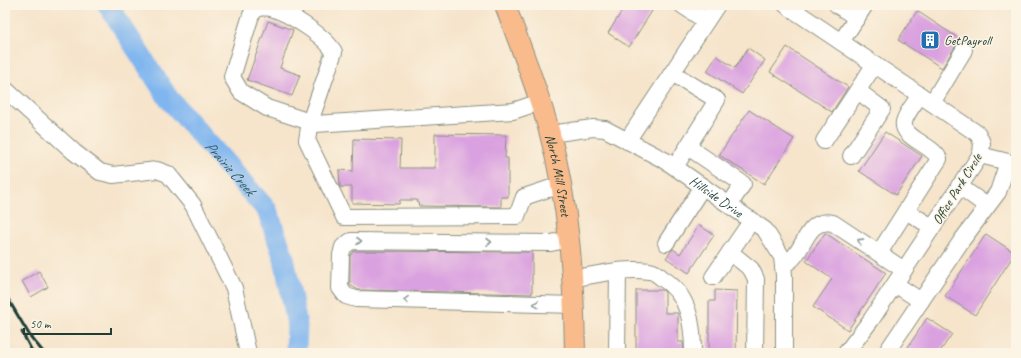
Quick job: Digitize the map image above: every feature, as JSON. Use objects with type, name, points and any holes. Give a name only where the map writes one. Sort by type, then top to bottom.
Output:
[{"type":"main road","name":"North Mill Street","points":[[505,5],[540,102],[550,134],[562,187],[570,239],[575,305],[575,353]]},
{"type":"street","points":[[682,5],[706,21]]},
{"type":"street","points":[[627,141],[717,5]]},
{"type":"street","name":"Office Park Circle","points":[[786,5],[978,134],[982,143],[980,155],[960,186],[895,284],[846,353]]},
{"type":"street","points":[[837,5],[861,11],[841,42]]},
{"type":"street","points":[[540,102],[513,111],[316,124],[310,122],[267,108],[242,92],[232,77],[251,14],[258,7],[271,8],[307,26],[329,43],[334,52],[310,122],[307,140],[344,218],[517,216],[524,197],[548,189],[562,187]]},
{"type":"street","points":[[879,253],[939,158],[932,150],[907,133],[904,128],[904,121],[926,99],[964,50]]},
{"type":"street","points":[[824,141],[875,64]]},
{"type":"street","points":[[672,73],[717,100],[675,168]]},
{"type":"street","points":[[5,89],[74,152],[100,172],[113,175],[157,170],[168,174],[194,205],[234,288],[248,353]]},
{"type":"street","points":[[851,156],[882,109],[858,91]]},
{"type":"street","name":"Hillside Drive","points":[[550,134],[593,128],[605,129],[675,168],[730,204],[765,230],[782,257],[784,353]]},
{"type":"street","points":[[688,147],[743,184],[730,204]]},
{"type":"street","points":[[886,353],[962,240],[998,192],[1008,162],[980,155]]},
{"type":"street","points":[[666,243],[703,186]]},
{"type":"street","points":[[960,186],[987,206]]},
{"type":"street","points":[[906,211],[932,227]]},
{"type":"street","points":[[713,277],[752,220]]},
{"type":"street","points":[[783,266],[794,258],[816,226],[824,221],[832,223],[904,270]]},
{"type":"street","points":[[570,239],[551,243],[351,241],[343,246],[341,255],[340,288],[346,296],[356,299],[575,305]]},
{"type":"street","points":[[730,252],[752,269],[756,279],[755,353]]},
{"type":"street","points":[[573,278],[633,270],[651,271],[672,284],[687,304],[693,330],[693,353]]},
{"type":"street","points":[[617,353],[618,272]]},
{"type":"street","points":[[895,284],[921,301]]},
{"type":"building","points":[[626,5],[643,5],[652,11],[629,47],[608,33]]},
{"type":"building","name":"GetPayroll","points":[[917,11],[961,40],[956,45],[942,68],[898,40]]},
{"type":"building","points":[[268,21],[293,30],[280,68],[300,75],[292,96],[247,80]]},
{"type":"building","points":[[787,47],[848,87],[832,112],[770,72]]},
{"type":"building","points":[[748,48],[765,60],[742,94],[707,71],[717,56],[735,68]]},
{"type":"building","points":[[749,110],[794,139],[764,184],[719,155]]},
{"type":"building","points":[[885,132],[922,156],[896,195],[859,171]]},
{"type":"building","points":[[435,134],[506,135],[505,158],[508,158],[508,197],[501,197],[501,207],[419,206],[417,200],[400,200],[399,204],[352,203],[352,187],[340,187],[339,170],[353,171],[354,139],[401,140],[400,168],[435,168]]},
{"type":"building","points":[[699,225],[714,235],[689,273],[666,258],[673,249],[680,254]]},
{"type":"building","points":[[825,233],[886,273],[848,330],[813,307],[832,279],[806,261]]},
{"type":"building","points":[[986,234],[1015,253],[975,315],[945,296]]},
{"type":"building","points":[[354,251],[532,252],[532,294],[358,290],[350,285],[350,256]]},
{"type":"building","points":[[39,271],[48,287],[31,297],[22,281]]},
{"type":"building","points":[[636,290],[662,290],[665,292],[665,313],[678,313],[678,342],[683,342],[684,353],[636,353]]},
{"type":"building","points":[[715,290],[737,291],[736,353],[709,353],[709,301],[715,301]]},
{"type":"building","points":[[927,318],[952,334],[939,353],[904,353]]},
{"type":"waterway","name":"Prairie Creek","points":[[108,5],[169,99],[267,210],[284,258],[297,325],[296,353]]},
{"type":"railway","points":[[5,294],[30,336],[44,353]]},
{"type":"railway","points":[[22,332],[33,353]]},
{"type":"place","name":"GetPayroll","points":[[930,40]]}]
